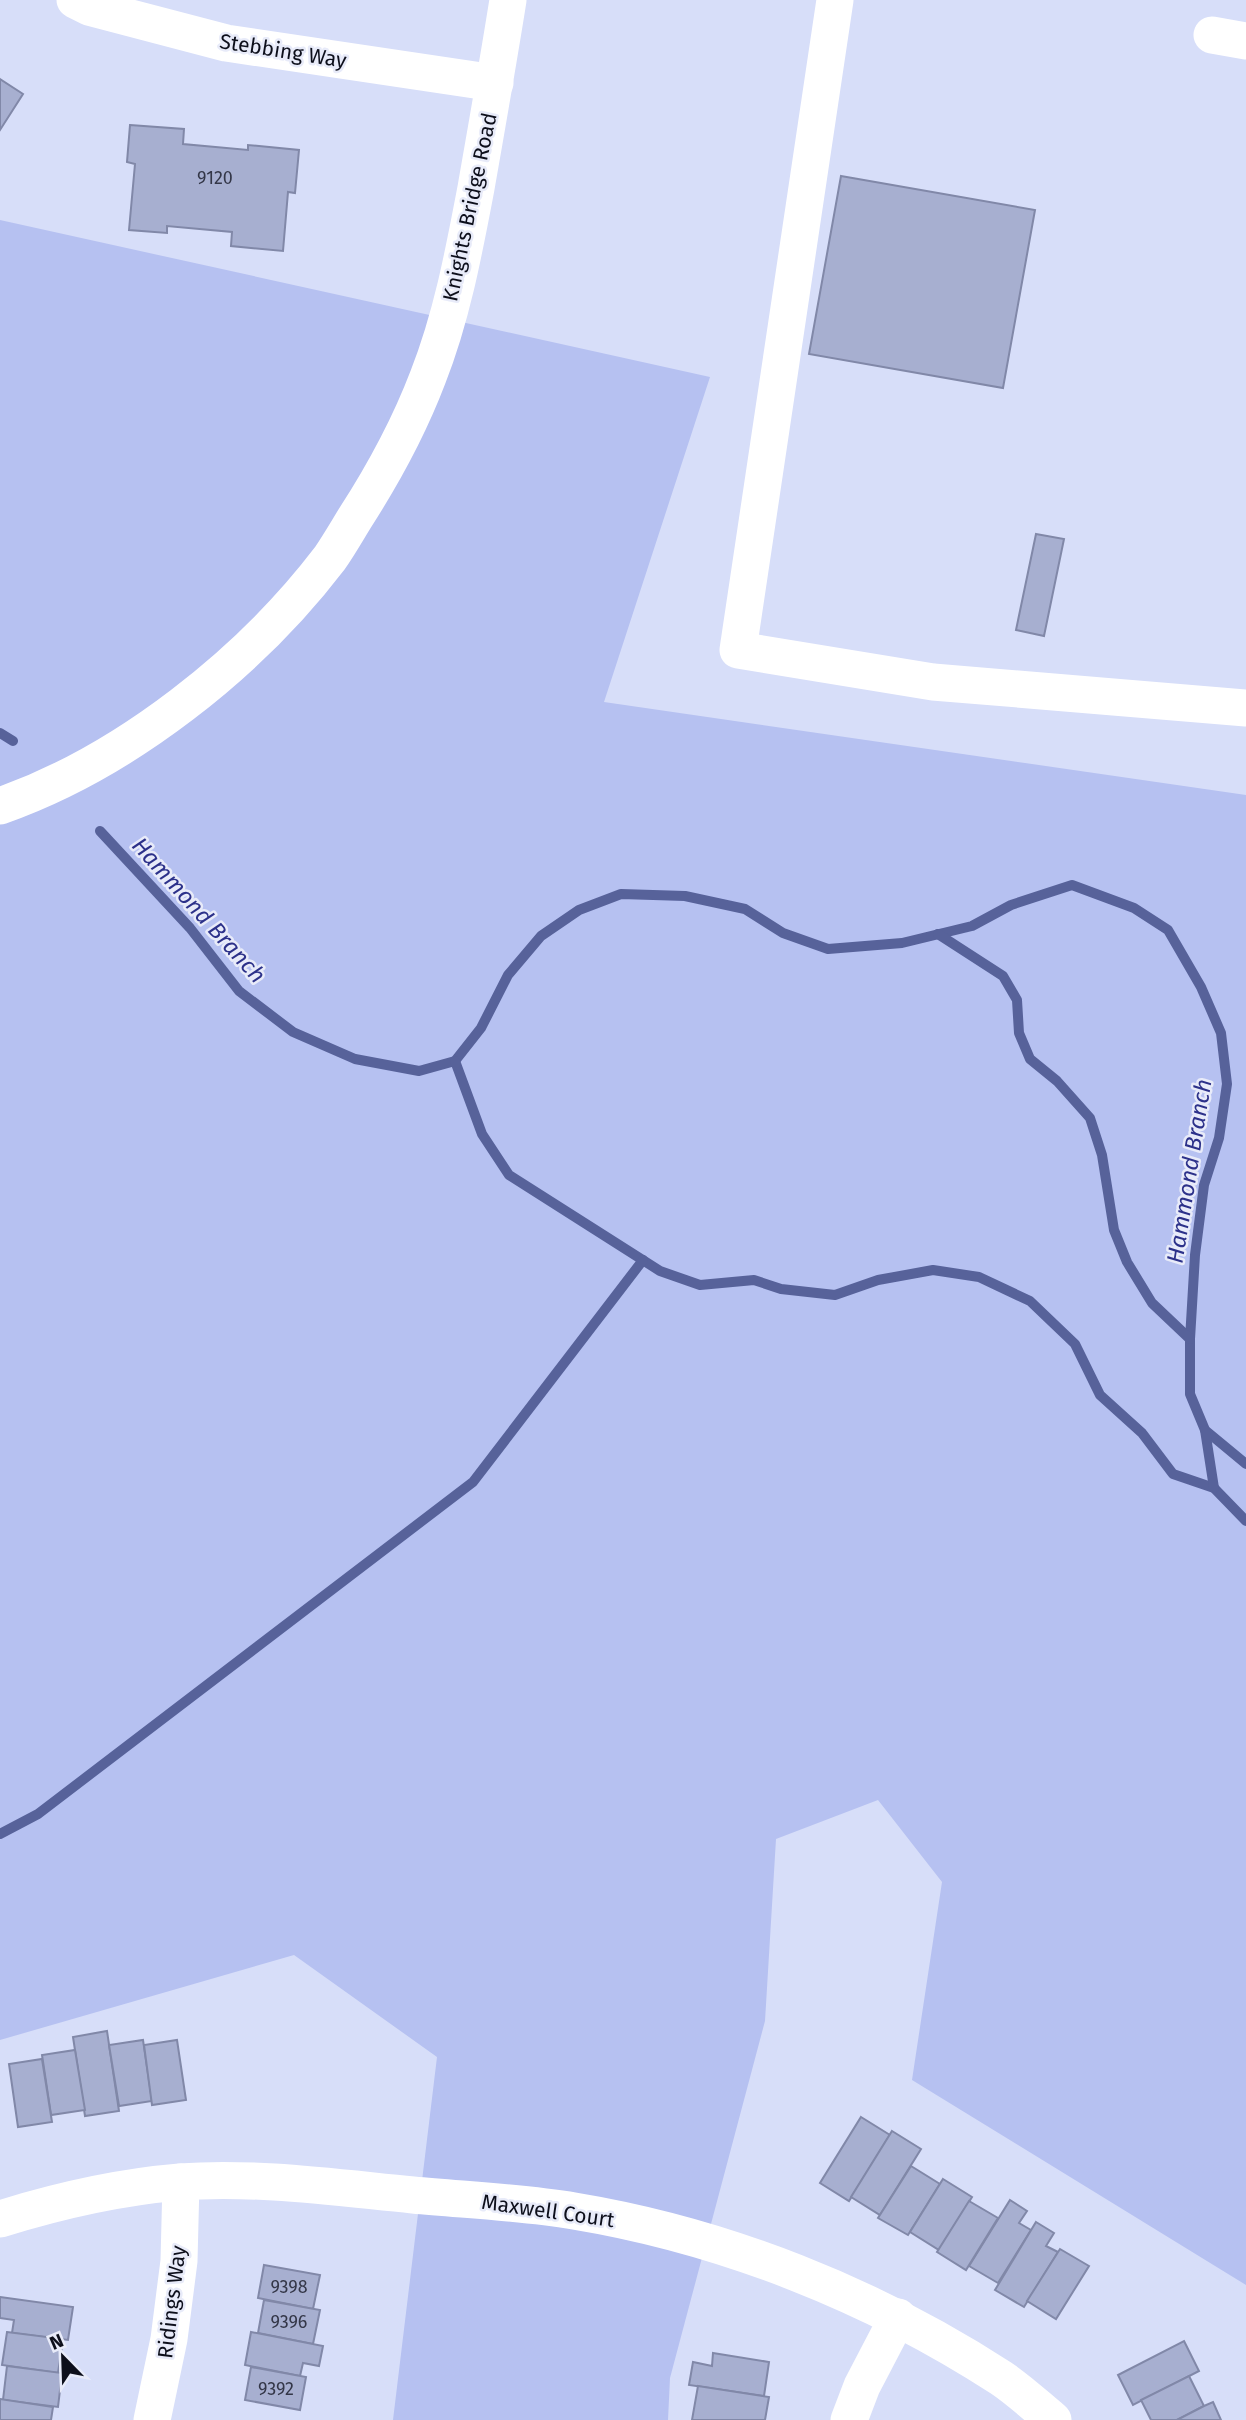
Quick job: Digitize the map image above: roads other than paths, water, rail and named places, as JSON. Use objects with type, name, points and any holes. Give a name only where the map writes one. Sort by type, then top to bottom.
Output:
[{"type":"street","name":"Stebbing Way","points":[[75,0],[89,7],[226,44],[495,83]]},
{"type":"street","name":"Knights Bridge Road","points":[[0,806],[18,800],[101,759],[154,725],[214,679],[267,630],[330,557],[386,470],[429,377],[460,270],[508,0]]},
{"type":"street","points":[[835,0],[738,650],[933,682],[1246,708]]},
{"type":"street","name":"Maxwell Court","points":[[0,2219],[114,2191],[181,2182],[268,2182],[572,2210],[676,2232],[779,2266],[898,2318],[1003,2379],[1053,2420]]},
{"type":"street","name":"Ridings Way","points":[[152,2420],[169,2339],[179,2260],[181,2182]]},
{"type":"street","points":[[849,2420],[862,2386],[898,2318]]},
{"type":"waterway","name":"Hammond Branch","points":[[0,733],[13,741]]},
{"type":"waterway","name":"Hammond Branch","points":[[100,831],[190,928],[239,991],[293,1032],[355,1059],[419,1071],[455,1061],[481,1028],[508,975],[541,936],[579,910],[621,894],[685,896],[745,909],[783,933],[828,949],[902,943],[972,926],[1011,905],[1072,885],[1134,908],[1168,930],[1201,987],[1221,1033],[1227,1084],[1219,1138],[1204,1185],[1195,1255],[1190,1394],[1205,1430],[1246,1464]]},
{"type":"waterway","points":[[938,934],[1003,976],[1017,1000],[1019,1033],[1030,1059],[1057,1081],[1090,1118],[1102,1155],[1114,1230],[1127,1262],[1152,1303],[1190,1339]]},
{"type":"waterway","points":[[455,1061],[482,1134],[509,1175],[660,1271],[700,1285],[754,1280],[781,1289],[835,1295],[878,1280],[933,1270],[979,1277],[1030,1301],[1075,1344],[1100,1395],[1142,1433],[1173,1474],[1214,1488],[1246,1521]]},
{"type":"waterway","points":[[0,1834],[38,1814],[473,1482],[643,1260]]},
{"type":"waterway","points":[[1205,1430],[1214,1488]]}]
